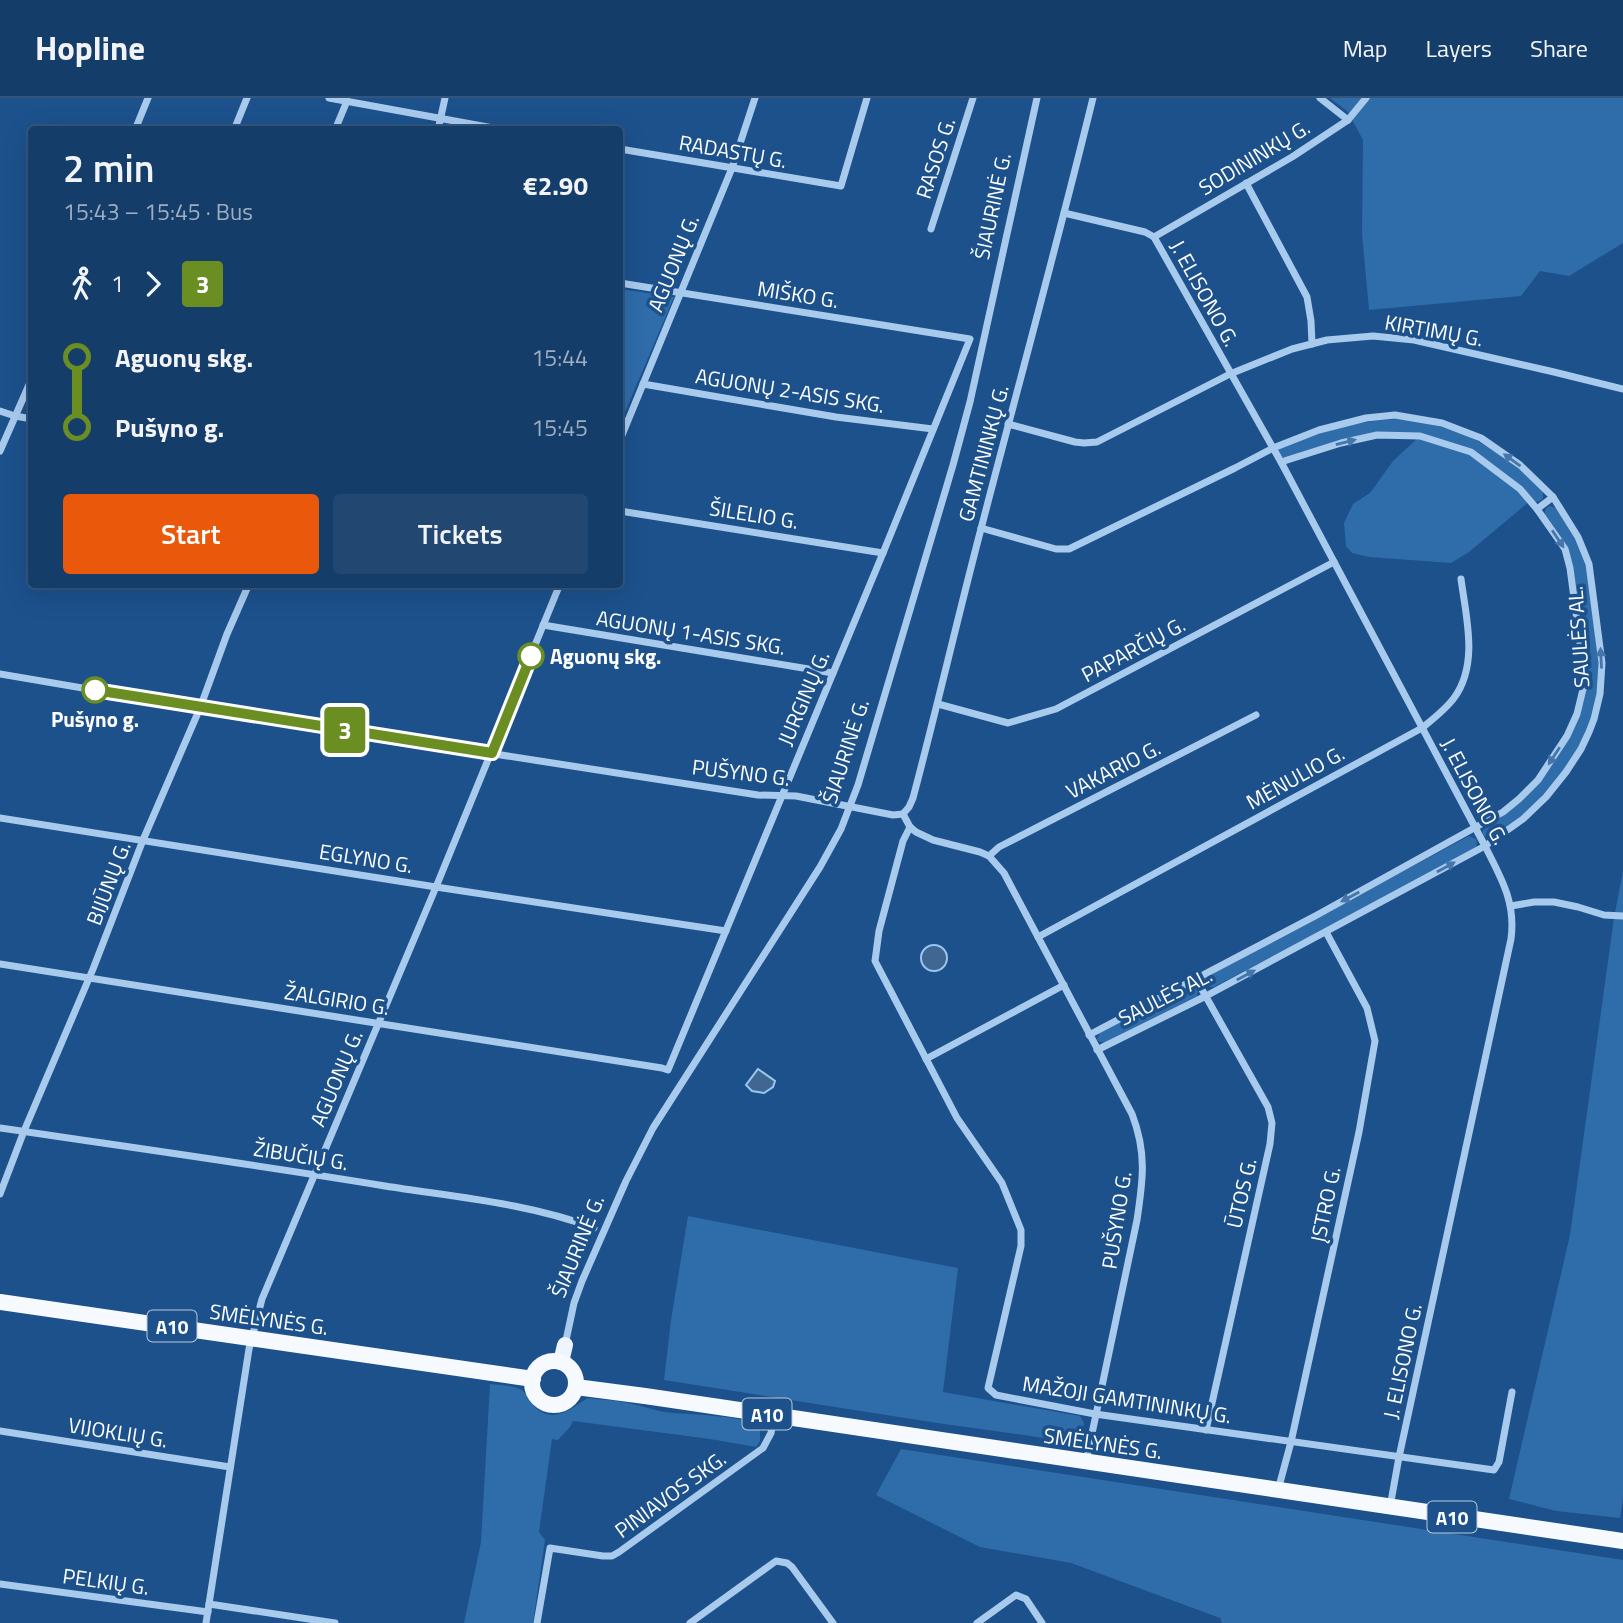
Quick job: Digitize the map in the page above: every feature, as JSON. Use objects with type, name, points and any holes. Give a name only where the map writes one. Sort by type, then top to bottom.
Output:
[{"type":"highway","name":"SMĖLYNĖS G.","points":[[0,1302],[533,1379]]},
{"type":"highway","points":[[561,1362],[574,1372],[576,1387],[568,1401],[559,1405],[548,1405],[535,1395],[533,1379],[543,1364],[561,1362]]},
{"type":"highway","name":"SMĖLYNĖS G.","points":[[576,1387],[1623,1541]]},
{"type":"main road","name":"ŠIAURINĖ G.","points":[[561,1362],[565,1345]]},
{"type":"street","points":[[137,126],[148,98]]},
{"type":"street","points":[[236,126],[247,98]]},
{"type":"street","points":[[330,98],[481,126]]},
{"type":"street","points":[[439,126],[445,98]]},
{"type":"street","name":"AGUONŲ G.","points":[[623,433],[732,168],[755,98]]},
{"type":"street","name":"RADASTŲ G.","points":[[623,150],[841,186],[867,98]]},
{"type":"street","name":"RASOS G.","points":[[930,229],[973,98]]},
{"type":"street","name":"ŠIAURINĖ G.","points":[[565,1345],[582,1281],[640,1152],[826,857],[850,807],[971,402],[1037,98]]},
{"type":"street","name":"GAMTININKŲ G.","points":[[903,814],[912,798],[938,704],[1093,98]]},
{"type":"street","points":[[1320,98],[1348,120]]},
{"type":"street","name":"SODININKŲ G.","points":[[1154,237],[1292,157],[1348,120],[1366,98]]},
{"type":"street","points":[[337,126],[347,101]]},
{"type":"street","points":[[1247,183],[1307,297],[1312,344]]},
{"type":"street","name":"J. ELISONO G.","points":[[1064,214],[1145,232],[1154,237],[1281,461],[1505,884],[1511,906],[1511,939],[1390,1507]]},
{"type":"street","name":"MIŠKO G.","points":[[623,283],[970,340]]},
{"type":"street","name":"KIRTIMŲ G.","points":[[1009,424],[1075,442],[1097,442],[1230,374],[1292,349],[1326,340],[1373,336],[1414,340],[1623,389]]},
{"type":"street","name":"JURGINŲ G.","points":[[667,1070],[970,340]]},
{"type":"street","name":"AGUONŲ 2-ASIS SKG.","points":[[643,384],[836,417],[933,429]]},
{"type":"street","points":[[0,451],[28,386]]},
{"type":"street","points":[[0,411],[28,418]]},
{"type":"street","name":"SAULĖS AL.","points":[[981,528],[1056,549],[1069,549],[1273,448],[1319,430],[1366,418],[1395,415],[1443,423],[1481,438],[1520,465],[1553,498],[1578,537],[1590,564],[1602,663],[1600,694],[1585,740],[1566,772],[1546,797],[1523,819],[1485,846],[1206,996],[1097,1049]]},
{"type":"street","name":"SAULĖS AL.","points":[[1089,1035],[1476,829],[1503,812],[1538,780],[1567,736],[1577,714],[1583,689],[1582,658],[1570,568],[1565,549],[1520,489],[1471,452],[1420,436],[1377,435],[1281,461]]},
{"type":"street","points":[[1537,509],[1553,498]]},
{"type":"street","name":"ŠILELIO G.","points":[[623,511],[883,553]]},
{"type":"street","name":"PAPARČIŲ G.","points":[[938,704],[1009,723],[1056,709],[1334,562]]},
{"type":"street","name":"MĖNULIO G.","points":[[1038,937],[1422,728],[1450,704],[1466,672],[1469,650],[1461,579]]},
{"type":"street","name":"BIJŪNŲ G.","points":[[0,1194],[247,588]]},
{"type":"street","name":"AGUONŲ G.","points":[[206,1623],[251,1338],[262,1299],[492,753],[558,588]]},
{"type":"street","name":"AGUONŲ 1-ASIS SKG.","points":[[543,625],[833,673]]},
{"type":"street","name":"PUŠYNO G.","points":[[0,674],[745,793],[796,796],[893,815],[903,814]]},
{"type":"street","name":"VAKARIO G.","points":[[989,856],[999,847],[1256,715]]},
{"type":"street","points":[[903,814],[910,827],[933,840],[989,856]]},
{"type":"street","name":"EGLYNO G.","points":[[0,818],[726,931]]},
{"type":"street","name":"MAŽOJI GAMTININKŲ G.","points":[[910,827],[903,841],[878,931],[875,961],[957,1118],[1002,1183],[1021,1230],[1021,1246],[988,1388],[996,1395],[1095,1414],[1494,1470],[1499,1462],[1512,1392]]},
{"type":"street","name":"PUŠYNO G.","points":[[989,856],[1004,873],[1132,1114],[1142,1150],[1142,1183],[1137,1220],[1086,1462]]},
{"type":"street","points":[[1511,906],[1554,902],[1604,915],[1623,916]]},
{"type":"street","name":"ĮSTRO G.","points":[[1278,1490],[1359,1132],[1375,1041],[1367,1008],[1326,932]]},
{"type":"street","name":"ŽALGIRIO G.","points":[[0,964],[667,1070]]},
{"type":"street","name":"ŪTOS G.","points":[[1196,979],[1268,1107],[1272,1123],[1270,1144],[1206,1430]]},
{"type":"street","points":[[926,1059],[1063,985]]},
{"type":"street","name":"ŽIBUČIŲ G.","points":[[0,1128],[506,1205],[558,1216],[594,1228]]},
{"type":"street","name":"PINIAVOS SKG.","points":[[537,1623],[550,1548],[603,1556],[612,1556],[619,1552],[763,1448],[771,1433],[774,1415]]},
{"type":"street","name":"VIJOKLIŲ G.","points":[[0,1431],[230,1466]]},
{"type":"street","points":[[690,1623],[776,1561],[792,1567],[833,1623]]},
{"type":"street","name":"PELKIŲ G.","points":[[0,1584],[335,1623]]},
{"type":"street","points":[[977,1623],[1016,1595],[1026,1599],[1042,1623]]},
{"type":"shaded area","points":[[1330,98],[1623,98],[1623,243],[1569,276],[1540,271],[1521,296],[1369,310],[1362,234],[1363,140],[1348,112]]},
{"type":"shaded area","points":[[623,289],[674,297],[623,417]]},
{"type":"shaded area","points":[[1396,419],[1440,426],[1476,440],[1510,461],[1543,490],[1543,498],[1536,502],[1472,451],[1421,435],[1376,433],[1287,458],[1282,457],[1278,450],[1337,428]]},
{"type":"shaded area","points":[[1420,436],[1471,452],[1530,501],[1469,552],[1451,563],[1369,557],[1352,553],[1346,546],[1344,523],[1353,504],[1370,493],[1393,461]]},
{"type":"shaded area","points":[[1550,506],[1556,508],[1573,535],[1589,570],[1598,658],[1597,698],[1584,738],[1558,778],[1524,814],[1489,838],[1483,835],[1483,830],[1521,802],[1540,781],[1555,760],[1580,714],[1584,656],[1573,565],[1568,551],[1545,515]]},
{"type":"shaded area","points":[[1469,836],[1476,839],[1476,848],[1214,987],[1208,987],[1203,982],[1204,978]]},
{"type":"shaded area","points":[[1623,871],[1623,1498],[1620,1518],[1556,1511],[1509,1499],[1570,1235],[1614,918]]},
{"type":"shaded area","points":[[934,945],[943,949],[947,958],[943,967],[934,971],[925,967],[921,958],[925,949]]},
{"type":"shaded area","points":[[1189,984],[1198,988],[1197,996],[1104,1043],[1098,1041],[1100,1033]]},
{"type":"shaded area","points":[[758,1069],[775,1081],[773,1087],[764,1093],[752,1091],[746,1085]]},
{"type":"shaded area","points":[[688,1216],[958,1268],[943,1392],[1080,1416],[1084,1423],[1080,1443],[664,1380]]},
{"type":"shaded area","points":[[490,1384],[520,1389],[537,1409],[550,1415],[564,1412],[588,1398],[616,1401],[664,1412],[715,1416],[753,1423],[760,1428],[760,1441],[756,1447],[573,1421],[558,1440],[552,1439],[539,1532],[545,1540],[533,1623],[464,1623],[481,1542]]},
{"type":"shaded area","points":[[901,1449],[1623,1560],[1623,1623],[1222,1623],[1220,1618],[1071,1563],[980,1547],[876,1495]]},
{"type":"bus line","name":"3","points":[[95,690],[492,753],[531,656]]},
{"type":"place","name":"Aguonų skg.","points":[[531,656]]},
{"type":"place","name":"Pušyno g.","points":[[95,690]]}]
